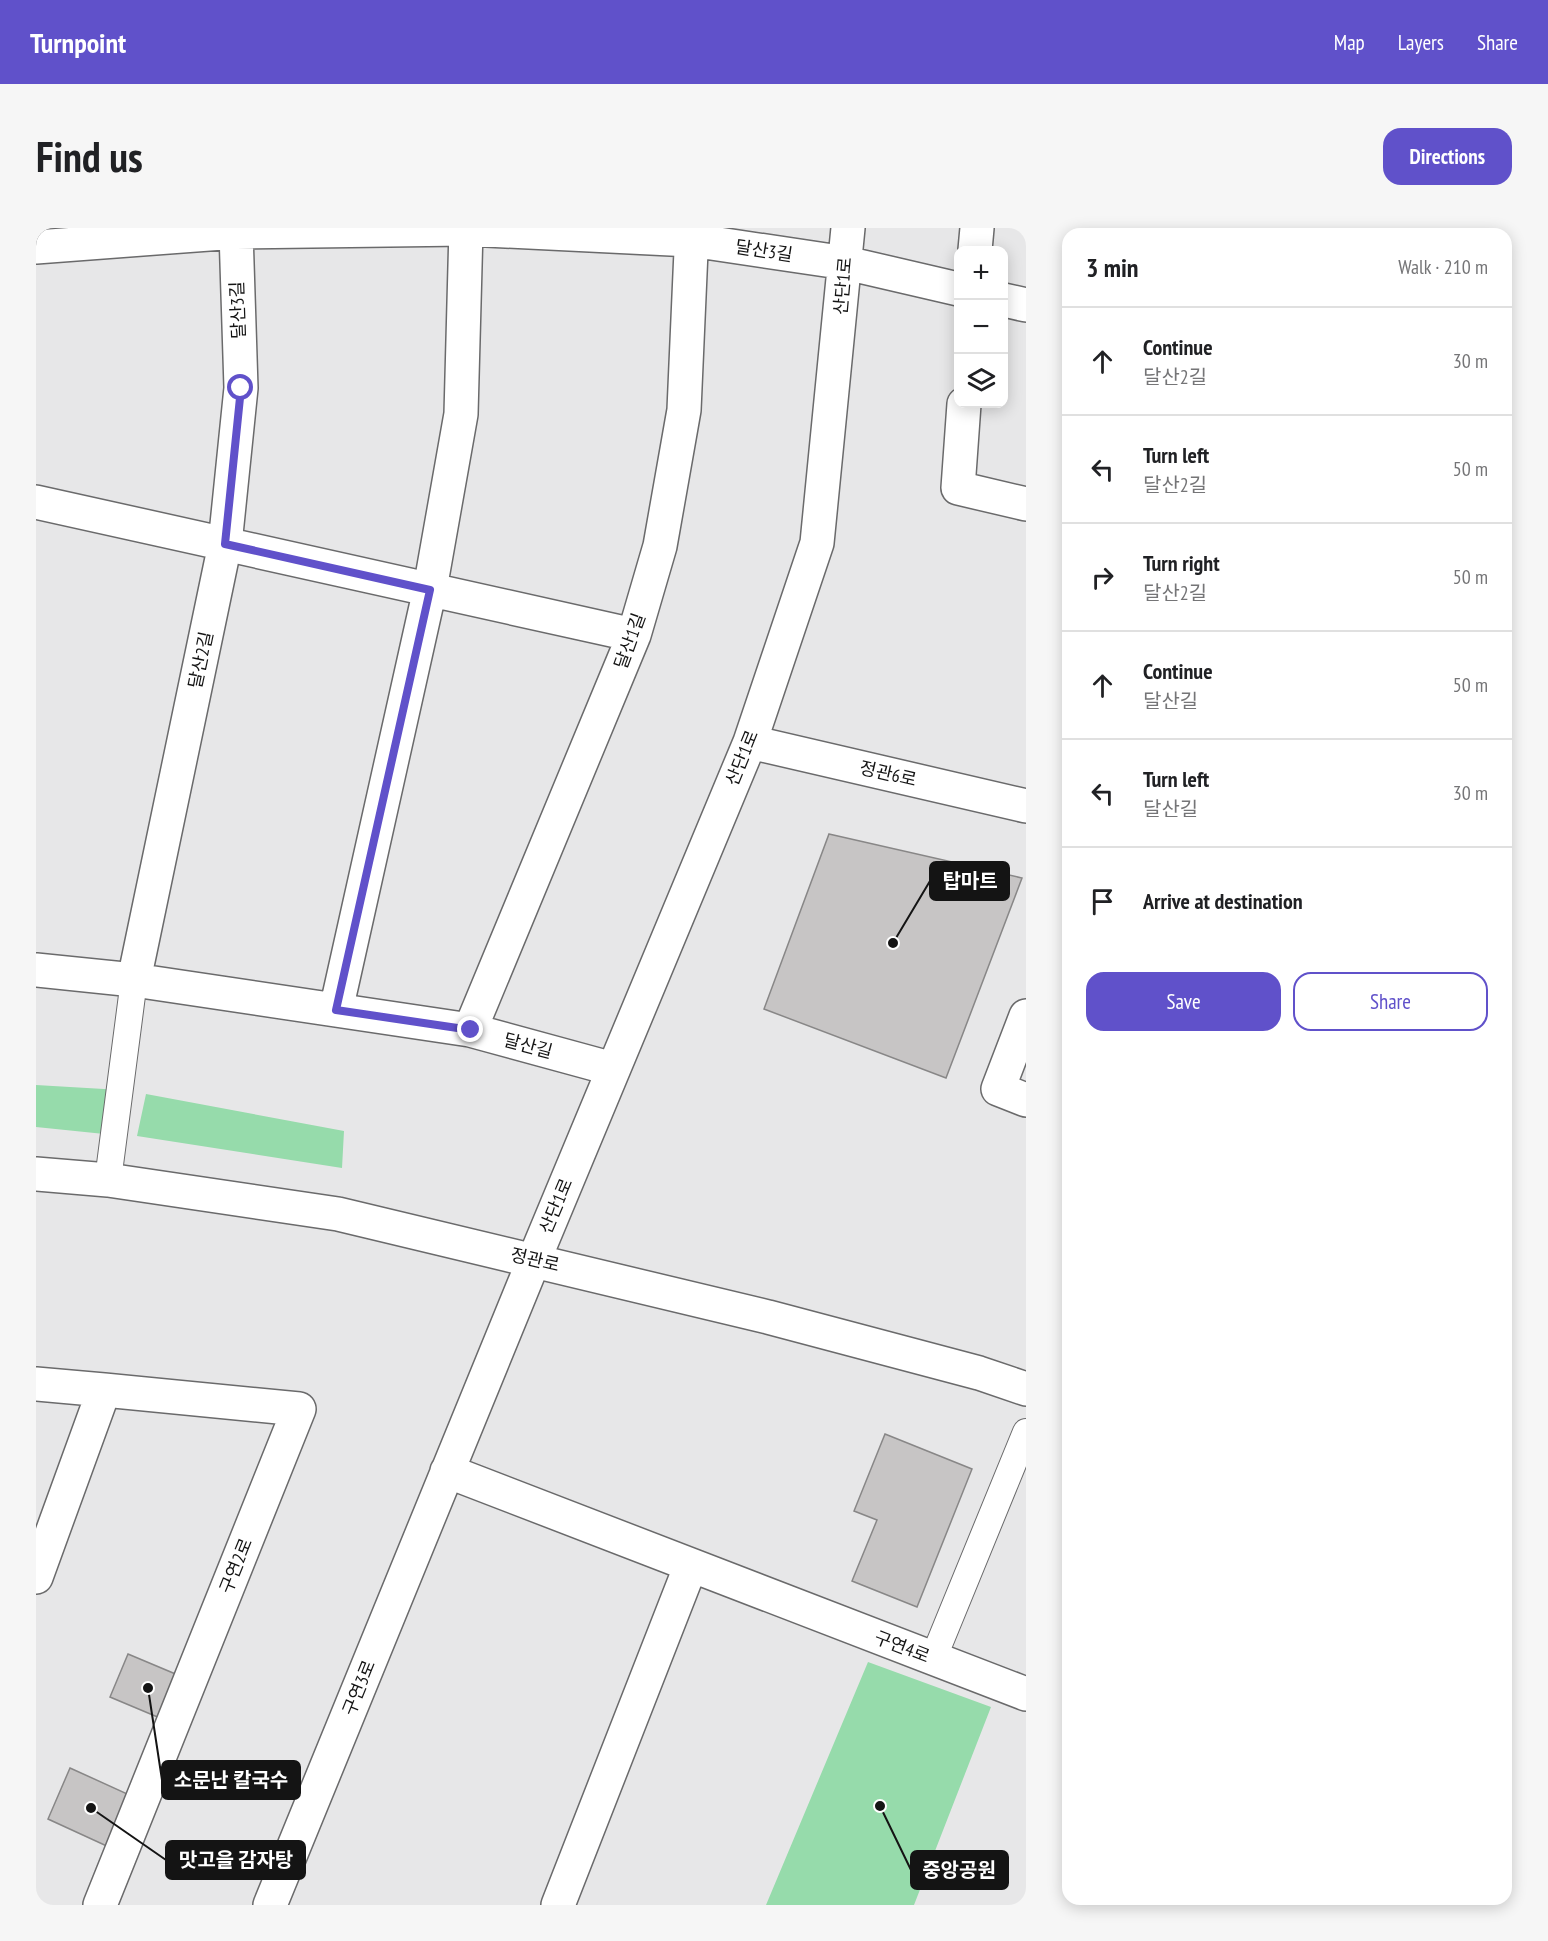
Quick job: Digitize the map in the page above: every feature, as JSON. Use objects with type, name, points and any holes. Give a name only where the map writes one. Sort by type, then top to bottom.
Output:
[{"type":"street","name":"산단1로","points":[[534,1260],[750,742],[817,543],[848,228]]},
{"type":"street","points":[[975,246],[977,228]]},
{"type":"street","name":"달산3길","points":[[36,247],[236,232],[466,230],[692,234],[846,263],[954,288]]},
{"type":"street","points":[[336,1010],[430,590],[461,414],[466,230]]},
{"type":"street","name":"달산3길","points":[[236,232],[241,388]]},
{"type":"street","name":"달산1길","points":[[471,1030],[634,635],[660,546],[684,410],[692,234]]},
{"type":"street","points":[[1008,301],[1026,305]]},
{"type":"street","name":"달산2길","points":[[134,980],[225,544],[241,388]]},
{"type":"street","points":[[964,408],[958,488],[1026,504]]},
{"type":"street","points":[[36,502],[634,635]]},
{"type":"street","name":"정관6로","points":[[750,742],[1026,806]]},
{"type":"street","name":"달산길","points":[[36,970],[134,980],[471,1030],[613,1069]]},
{"type":"street","points":[[108,1180],[134,980]]},
{"type":"street","points":[[1026,1016],[998,1089],[1026,1100]]},
{"type":"street","name":"정관로","points":[[36,1174],[108,1180],[338,1214],[768,1317],[979,1373],[1026,1389]]},
{"type":"street","name":"구연3로","points":[[270,1905],[534,1260]]},
{"type":"street","name":"구연2로","points":[[36,1384],[299,1409],[100,1905]]},
{"type":"street","points":[[36,1577],[104,1390]]},
{"type":"street","points":[[933,1659],[1026,1432]]},
{"type":"street","points":[[447,1471],[691,1565],[558,1905]]},
{"type":"street","name":"구연4로","points":[[691,1565],[1026,1694]]},
{"type":"green space","points":[[36,1085],[121,1090],[114,1135],[36,1127]]},
{"type":"green space","points":[[146,1094],[344,1131],[342,1168],[137,1136]]},
{"type":"green space","points":[[868,1662],[991,1707],[914,1905],[766,1905]]},
{"type":"building","points":[[829,834],[1022,878],[946,1078],[764,1009]]},
{"type":"building","points":[[885,1434],[972,1469],[917,1607],[852,1581],[877,1520],[854,1511]]},
{"type":"building","points":[[128,1654],[185,1678],[167,1721],[110,1697]]},
{"type":"building","points":[[70,1768],[134,1797],[111,1848],[48,1819]]},
{"type":"place","name":"탑마트","points":[[893,943]]},
{"type":"place","name":"소문난 칼국수","points":[[148,1688]]},
{"type":"place","name":"중앙공원","points":[[880,1806]]},
{"type":"place","name":"맛고을 감자탕","points":[[91,1808]]},
{"type":"route","points":[[241,388],[225,544],[430,590],[336,1010],[471,1030]]}]
